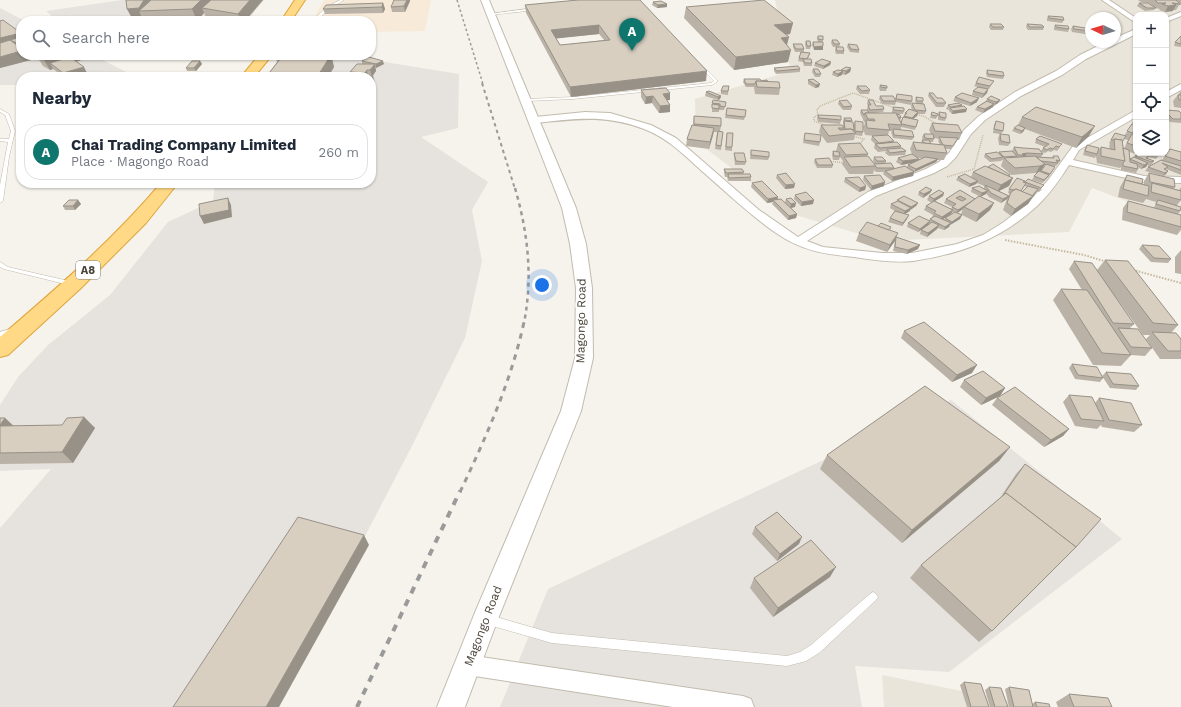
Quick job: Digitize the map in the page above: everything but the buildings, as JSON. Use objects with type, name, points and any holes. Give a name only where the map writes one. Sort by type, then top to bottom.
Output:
[{"type":"highway","points":[[289,16],[300,0]]},
{"type":"highway","points":[[251,72],[262,60]]},
{"type":"highway","name":"A8","points":[[0,349],[74,284],[140,219],[166,188]]},
{"type":"street","points":[[1105,0],[1133,19]]},
{"type":"street","name":"Magongo Road","points":[[452,707],[485,619],[571,411],[584,358],[584,288],[578,244],[569,208],[527,100],[488,7]]},
{"type":"street","points":[[1169,19],[1181,14]]},
{"type":"street","points":[[1121,38],[1133,32]]},
{"type":"street","points":[[798,242],[872,194],[930,171],[943,164],[953,155],[967,132],[982,118],[1018,94],[1059,73],[1083,57],[1100,48]]},
{"type":"street","points":[[1169,93],[1181,87]]},
{"type":"street","points":[[535,120],[585,115],[610,116],[661,133],[673,140],[755,212],[798,242],[821,250],[882,256],[912,257],[960,247],[986,237],[1008,224],[1034,203],[1053,182],[1076,148],[1133,115]]},
{"type":"street","points":[[1066,161],[1144,179],[1181,180]]},
{"type":"street","points":[[468,665],[743,707]]},
{"type":"lane","points":[[319,16],[328,8],[342,0]]},
{"type":"lane","points":[[488,7],[538,9]]},
{"type":"lane","points":[[527,100],[573,98],[712,84],[716,81],[695,59]]},
{"type":"lane","points":[[0,110],[7,114],[13,131],[0,201]]},
{"type":"lane","points":[[0,140],[11,141]]},
{"type":"lane","points":[[0,264],[6,268],[74,284]]},
{"type":"lane","points":[[0,335],[31,322]]},
{"type":"lane","points":[[485,619],[552,638],[787,660],[802,657],[815,649],[874,597]]},
{"type":"path","points":[[834,130],[828,124],[814,121],[814,117],[818,115],[817,110],[820,106],[853,93],[897,108]]},
{"type":"path","points":[[911,113],[923,116],[940,125],[967,132]]},
{"type":"path","points":[[848,134],[864,139],[858,146],[862,151]]},
{"type":"path","points":[[821,160],[846,163]]},
{"type":"path","points":[[986,237],[1084,255],[1114,264]]},
{"type":"path","points":[[1129,268],[1181,283]]},
{"type":"shaded area","points":[[122,0],[264,0],[251,16],[52,16],[46,11]]},
{"type":"shaded area","points":[[324,0],[431,0],[425,31],[376,32],[376,16],[315,16]]},
{"type":"shaded area","points":[[775,0],[1181,0],[1181,222],[1092,188],[1069,232],[883,241],[792,214],[696,141],[695,99],[791,71]]},
{"type":"shaded area","points":[[0,8],[16,16],[16,60],[103,60],[126,72],[16,72],[16,85],[0,85]]},
{"type":"shaded area","points":[[279,60],[372,60],[459,74],[458,128],[421,137],[488,182],[472,210],[482,261],[465,338],[413,444],[276,707],[0,707],[0,528],[51,469],[0,471],[0,405],[18,377],[48,345],[110,295],[168,222],[213,201],[214,188],[376,188],[376,72],[271,72]]},
{"type":"shaded area","points":[[951,400],[1122,539],[949,672],[855,666],[862,707],[500,707],[548,589]]},
{"type":"shaded area","points":[[882,675],[1041,707],[884,707]]},
{"type":"railway","points":[[457,0],[483,84]]},
{"type":"railway","points":[[482,83],[515,189]]},
{"type":"railway","points":[[515,188],[523,222],[528,255],[529,272],[527,306],[524,323]]},
{"type":"railway","points":[[460,492],[505,388],[519,344],[524,322]]},
{"type":"railway","points":[[357,707],[460,491]]},
{"type":"place","name":"Chai Trading Company Limited","points":[[632,51]]}]
